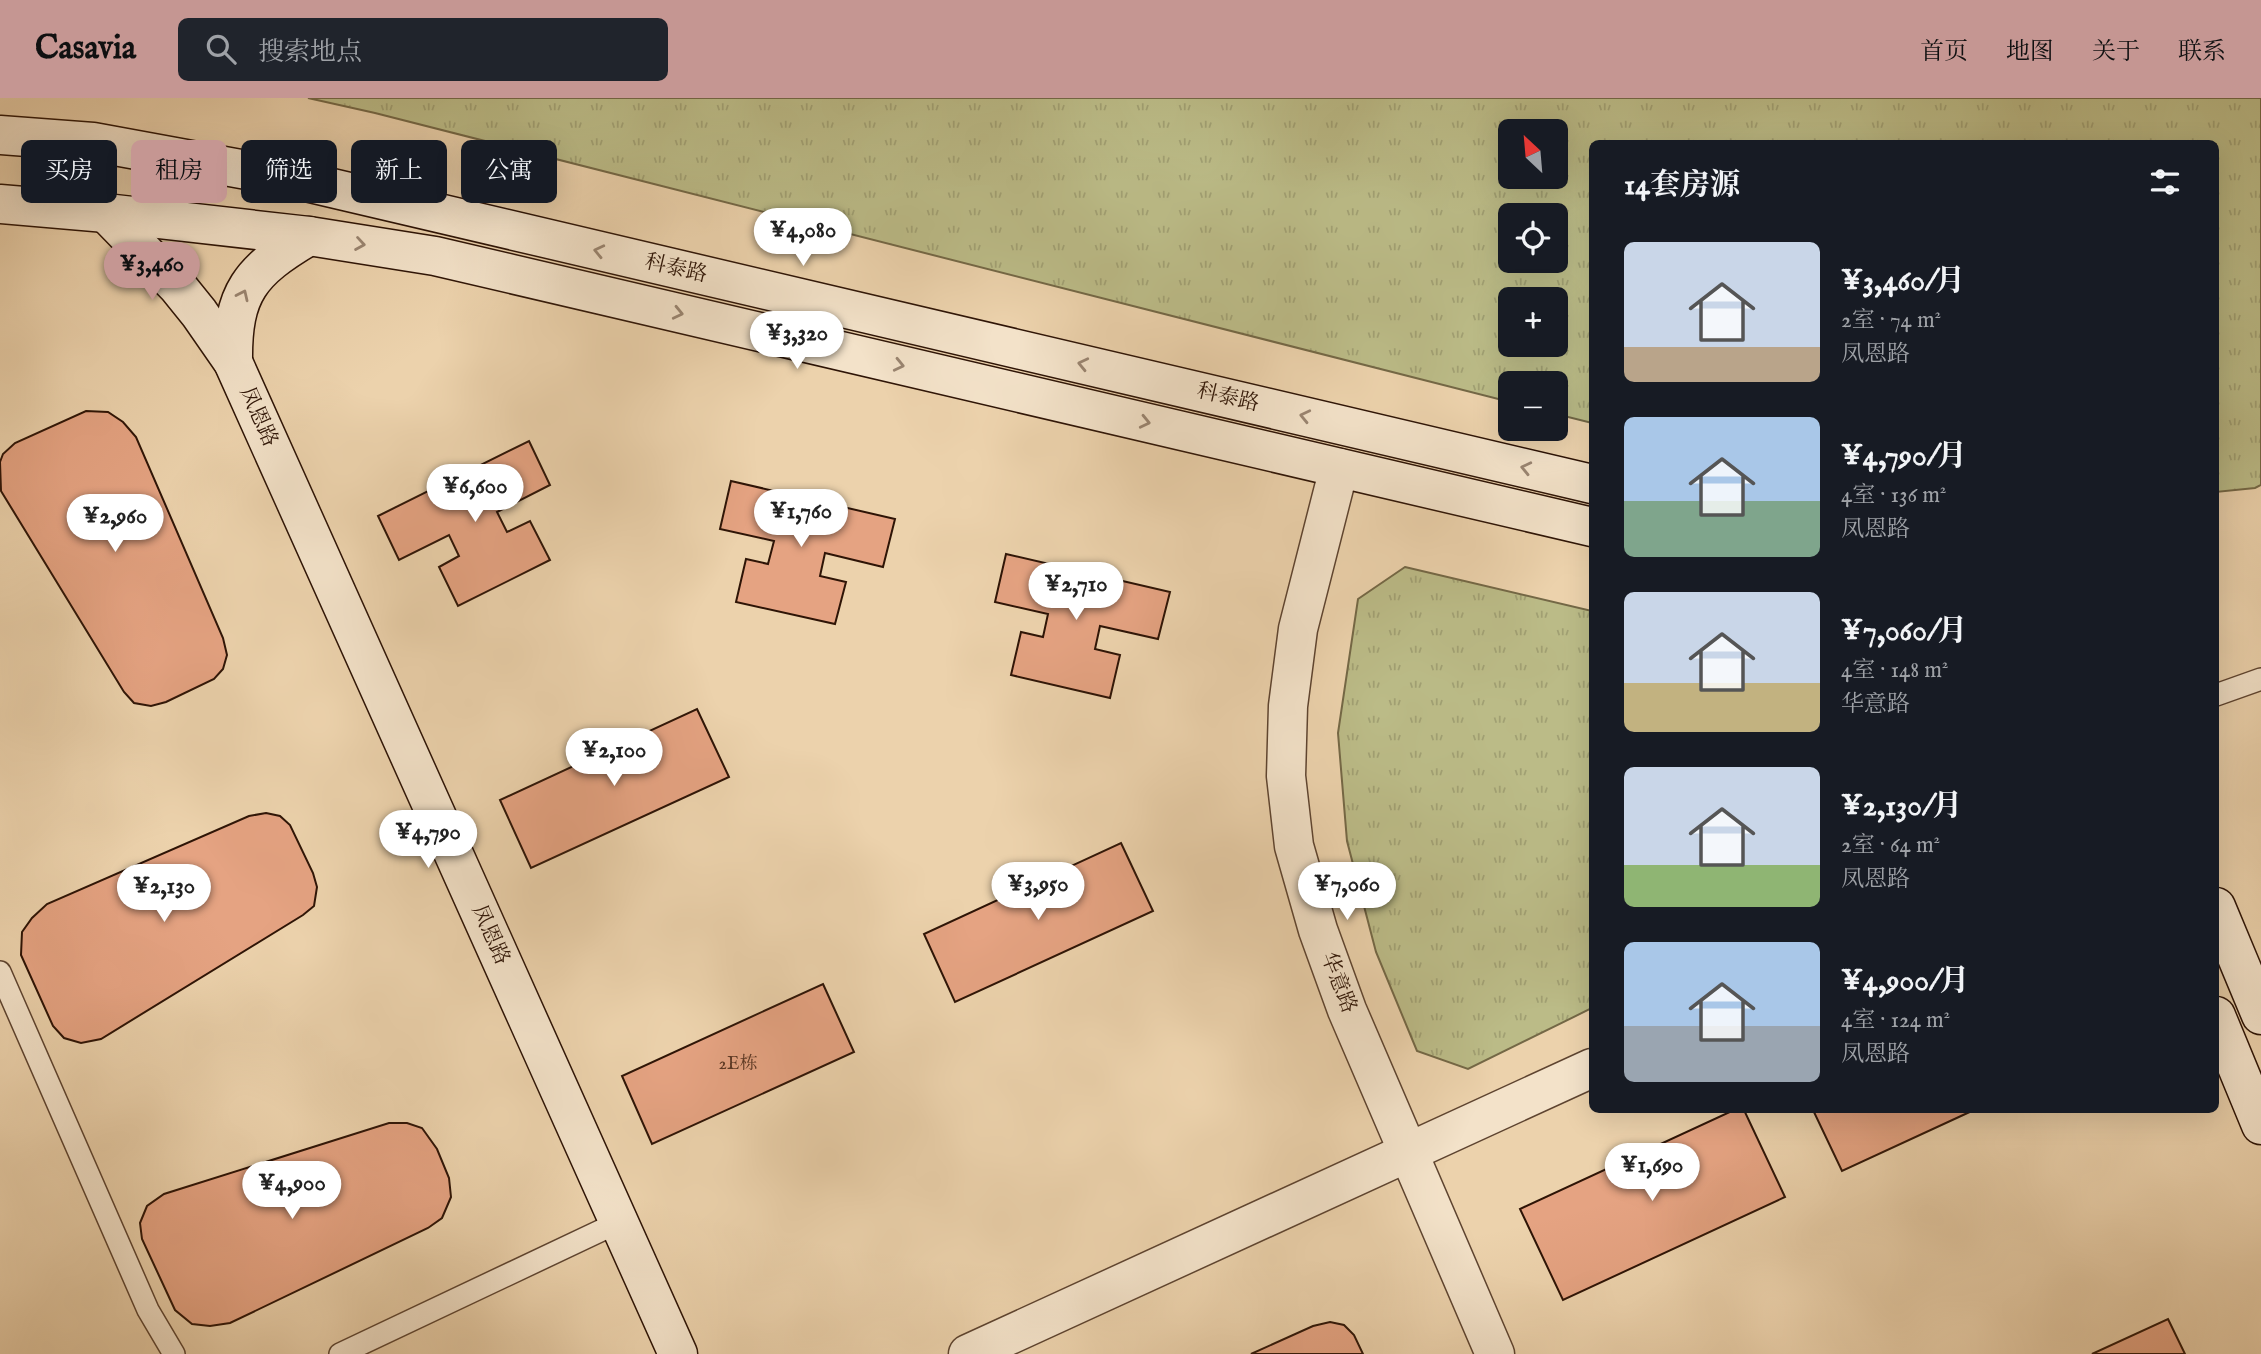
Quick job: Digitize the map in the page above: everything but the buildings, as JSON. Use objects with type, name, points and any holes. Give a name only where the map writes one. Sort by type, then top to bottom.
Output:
[{"type":"main road","name":"科泰路","points":[[0,135],[93,142],[285,177],[1589,483]]},
{"type":"main road","name":"科泰路","points":[[0,204],[309,236],[435,256],[1589,526]]},
{"type":"main road","name":"凤恩路","points":[[106,213],[178,287],[200,313],[233,362],[678,1354]]},
{"type":"main road","name":"凤恩路","points":[[233,362],[234,325],[246,288],[256,274],[271,261],[309,236]]},
{"type":"main road","name":"华意路","points":[[1339,468],[1298,629],[1288,706],[1286,776],[1294,846],[1318,930],[1348,1010],[1495,1354]]},
{"type":"main road","points":[[2219,914],[2261,1015]]},
{"type":"main road","points":[[2219,1023],[2261,1125]]},
{"type":"main road","points":[[968,1354],[1589,1069]]},
{"type":"lane","points":[[2219,694],[2261,679]]},
{"type":"lane","points":[[0,972],[148,1310],[174,1354]]},
{"type":"lane","points":[[340,1354],[619,1222]]},
{"type":"green space","points":[[308,98],[2261,98],[2261,485],[2255,488],[2219,492],[2219,140],[1589,140],[1589,422],[1568,417],[1568,371],[1498,371],[1498,399],[557,159],[557,140],[481,140]]},
{"type":"green space","points":[[1405,567],[1589,610],[1589,1009],[1468,1069],[1417,1051],[1376,952],[1347,841],[1338,733],[1358,599]]}]
